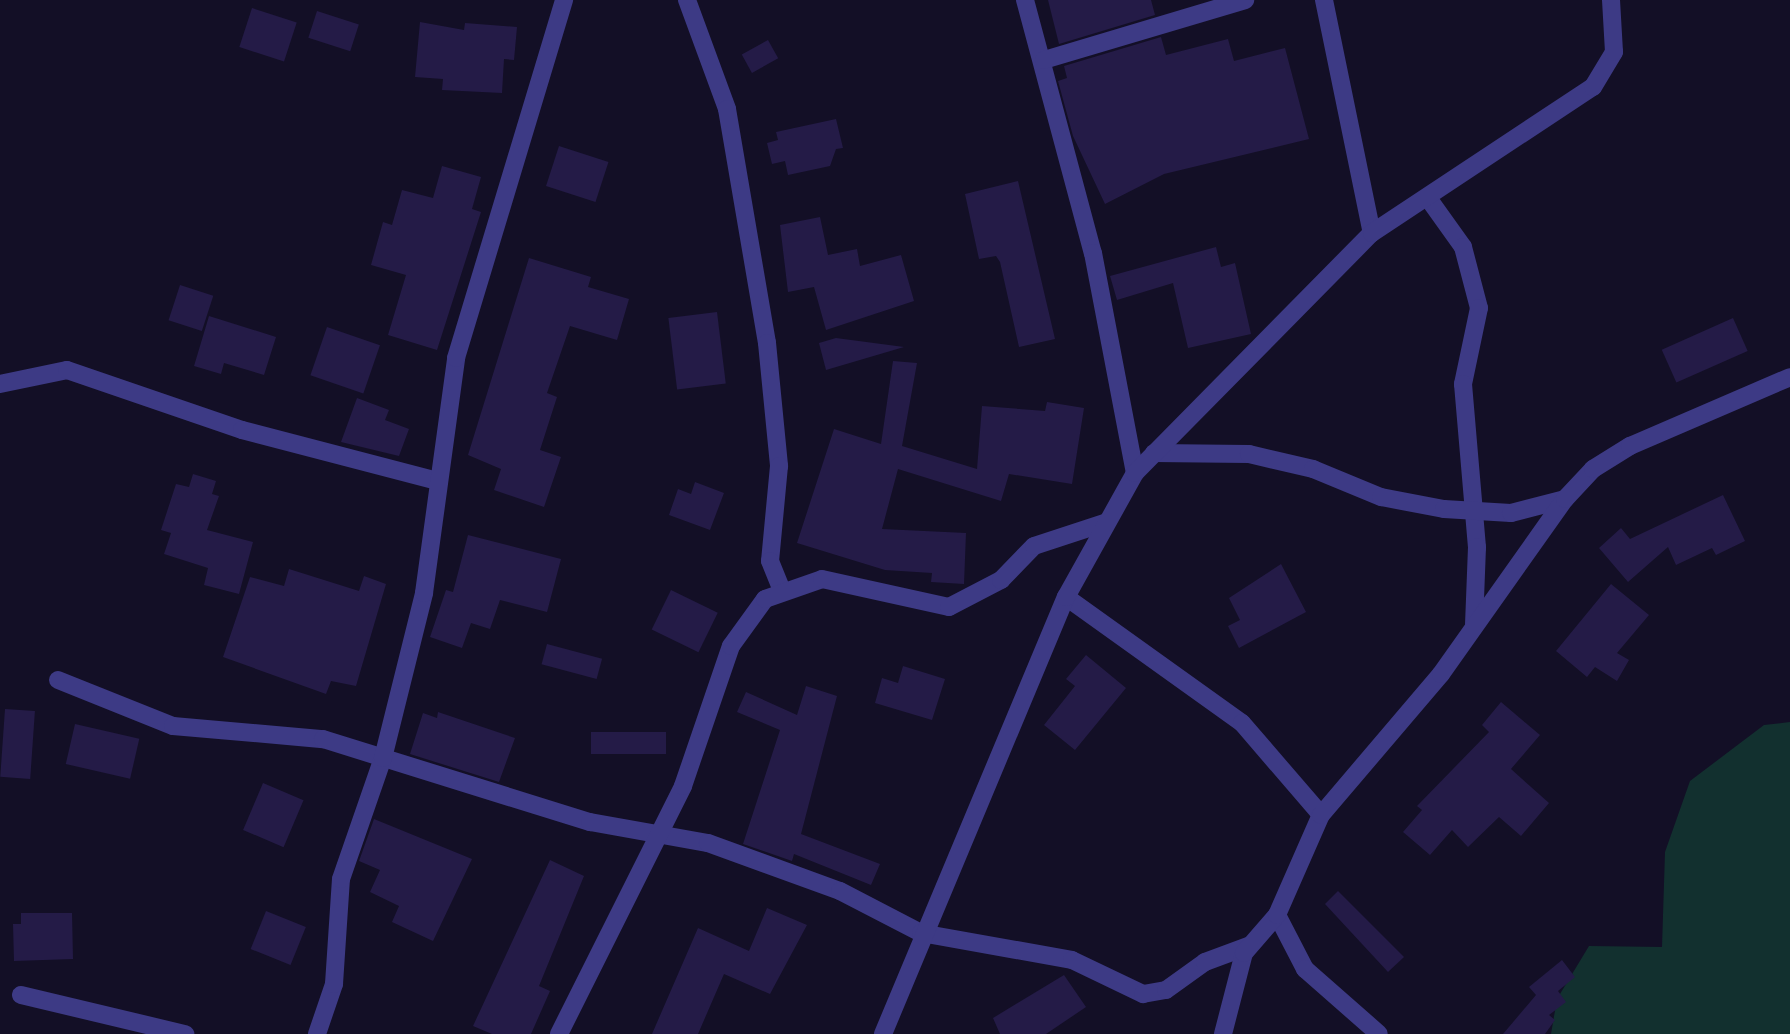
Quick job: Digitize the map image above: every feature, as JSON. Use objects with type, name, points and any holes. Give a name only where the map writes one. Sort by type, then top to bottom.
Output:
[{"type":"street","points":[[317,1034],[334,984],[341,879],[383,758],[424,593],[456,358],[564,0]]},
{"type":"street","points":[[687,0],[727,109],[767,343],[779,466],[770,561],[780,589]]},
{"type":"street","points":[[1025,0],[1044,60],[1120,369],[1135,473]]},
{"type":"street","points":[[1044,60],[1245,0]]},
{"type":"street","points":[[1324,0],[1372,233]]},
{"type":"street","points":[[883,1034],[921,933],[1066,597],[1135,473],[1372,233],[1428,198],[1607,72],[1614,52],[1611,0]]},
{"type":"street","points":[[1428,198],[1463,247],[1476,283],[1478,316],[1463,384],[1475,512],[1474,625]]},
{"type":"street","points":[[0,384],[67,370],[242,430],[438,481]]},
{"type":"street","points":[[58,680],[173,726],[323,739],[590,822],[659,832],[768,861],[921,933],[1072,960],[1143,994],[1166,990],[1205,962],[1248,946],[1277,915],[1321,815],[1407,718],[1565,499],[1593,470],[1630,446],[1790,377]]},
{"type":"street","points":[[1154,453],[1250,454],[1313,470],[1381,497],[1475,512],[1536,511],[1565,499]]},
{"type":"street","points":[[559,1034],[696,755],[732,646],[748,618],[780,589],[822,579],[949,607],[1001,580],[1034,546],[1107,522]]},
{"type":"street","points":[[1066,597],[1242,723],[1321,815]]},
{"type":"street","points":[[1277,915],[1305,969],[1379,1034]]},
{"type":"street","points":[[1223,1034],[1248,946]]},
{"type":"street","points":[[21,995],[185,1034]]},
{"type":"green space","points":[[1790,722],[1790,1034],[1551,1034],[1557,999],[1589,946],[1662,947],[1665,852],[1690,781],[1764,725]]},
{"type":"building","points":[[1048,0],[1151,0],[1155,15],[1059,44]]},
{"type":"building","points":[[252,8],[297,23],[284,62],[239,47]]},
{"type":"building","points":[[317,11],[359,25],[350,51],[308,38]]},
{"type":"building","points":[[420,22],[464,30],[465,23],[517,27],[514,60],[504,59],[502,93],[442,90],[443,79],[415,77]]},
{"type":"building","points":[[1161,37],[1166,55],[1228,39],[1234,61],[1285,48],[1309,139],[1164,174],[1105,204],[1073,136],[1058,81],[1067,78],[1064,66]]},
{"type":"building","points":[[768,40],[778,58],[752,73],[742,55]]},
{"type":"building","points":[[836,119],[843,148],[836,149],[830,166],[788,175],[785,161],[772,164],[767,143],[778,140],[776,132]]},
{"type":"building","points":[[559,146],[608,162],[595,202],[546,186]]},
{"type":"building","points":[[442,166],[481,177],[472,209],[481,212],[437,350],[388,335],[406,275],[371,265],[383,222],[392,225],[402,190],[433,198]]},
{"type":"building","points":[[1018,181],[1055,339],[1019,347],[1000,262],[996,256],[979,259],[965,194]]},
{"type":"building","points":[[820,217],[828,255],[857,249],[860,266],[901,255],[914,301],[826,330],[814,287],[788,292],[780,225]]},
{"type":"building","points":[[1216,247],[1221,267],[1235,263],[1251,334],[1188,348],[1173,283],[1117,300],[1110,276]]},
{"type":"building","points":[[529,258],[591,277],[588,287],[629,299],[617,340],[570,326],[547,393],[557,397],[540,450],[561,457],[544,507],[494,490],[501,469],[468,455]]},
{"type":"building","points":[[180,285],[213,296],[202,331],[169,320]]},
{"type":"building","points":[[717,312],[726,383],[677,389],[668,318]]},
{"type":"building","points":[[209,316],[276,337],[264,375],[224,363],[221,374],[194,366]]},
{"type":"building","points":[[1733,318],[1748,351],[1676,383],[1662,350]]},
{"type":"building","points":[[327,327],[380,345],[363,393],[310,375]]},
{"type":"building","points":[[836,338],[904,347],[826,370],[819,343]]},
{"type":"building","points":[[893,361],[917,363],[902,446],[977,469],[982,406],[1045,411],[1047,402],[1084,408],[1072,484],[1009,474],[1001,501],[898,469],[882,529],[966,533],[964,584],[931,582],[932,573],[885,570],[797,543],[834,429],[881,444]]},
{"type":"building","points":[[357,398],[389,410],[385,420],[409,429],[399,456],[341,442]]},
{"type":"building","points":[[193,474],[216,481],[212,494],[219,496],[207,530],[253,542],[239,594],[204,585],[208,568],[164,554],[171,533],[161,530],[176,484],[189,487]]},
{"type":"building","points":[[695,482],[724,493],[710,530],[669,515],[678,489],[691,494]]},
{"type":"building","points":[[1723,495],[1745,541],[1716,555],[1712,548],[1676,565],[1668,547],[1628,582],[1599,548],[1621,528],[1630,539]]},
{"type":"building","points":[[468,535],[561,559],[547,612],[500,600],[490,629],[471,623],[462,648],[430,637],[446,590],[453,592]]},
{"type":"building","points":[[1281,564],[1306,612],[1239,648],[1228,626],[1240,620],[1229,598]]},
{"type":"building","points":[[289,569],[359,591],[364,576],[386,584],[356,686],[331,681],[326,694],[223,657],[250,577],[284,586]]},
{"type":"building","points":[[1611,584],[1649,615],[1617,653],[1629,660],[1617,681],[1595,667],[1587,677],[1556,651]]},
{"type":"building","points":[[671,590],[718,613],[698,652],[652,630]]},
{"type":"building","points":[[547,644],[602,659],[597,679],[542,664]]},
{"type":"building","points":[[1086,655],[1126,688],[1075,750],[1044,725],[1075,686],[1066,679]]},
{"type":"building","points":[[903,666],[945,679],[932,720],[875,703],[882,678],[898,683]]},
{"type":"building","points":[[806,686],[837,696],[801,834],[880,864],[871,885],[794,854],[792,861],[743,844],[780,730],[737,712],[746,692],[797,715]]},
{"type":"building","points":[[1501,702],[1540,735],[1511,769],[1549,803],[1521,836],[1499,817],[1468,847],[1452,830],[1430,855],[1403,832],[1422,810],[1417,806],[1489,732],[1482,725]]},
{"type":"building","points":[[5,709],[35,711],[30,779],[0,777]]},
{"type":"building","points":[[438,712],[515,738],[499,782],[410,754],[423,713],[437,718]]},
{"type":"building","points":[[75,724],[139,739],[130,779],[66,764]]},
{"type":"building","points":[[591,732],[666,732],[666,754],[591,754]]},
{"type":"building","points":[[263,783],[304,800],[284,847],[243,830]]},
{"type":"building","points":[[374,819],[472,859],[433,941],[392,922],[399,906],[370,892],[380,870],[359,861]]},
{"type":"building","points":[[550,860],[584,876],[539,986],[550,991],[531,1034],[492,1034],[473,1026]]},
{"type":"building","points":[[1338,891],[1404,957],[1388,972],[1325,904]]},
{"type":"building","points":[[767,908],[807,925],[770,994],[724,974],[698,1034],[652,1034],[698,928],[749,951]]},
{"type":"building","points":[[266,911],[306,927],[291,965],[251,949]]},
{"type":"building","points":[[21,913],[72,913],[73,959],[14,961],[13,924],[21,924]]},
{"type":"building","points":[[1562,960],[1575,977],[1558,991],[1566,1002],[1549,1015],[1555,1020],[1545,1034],[1503,1034],[1536,995],[1529,987]]},
{"type":"building","points":[[1064,975],[1086,1007],[1046,1034],[1000,1034],[993,1018]]}]
